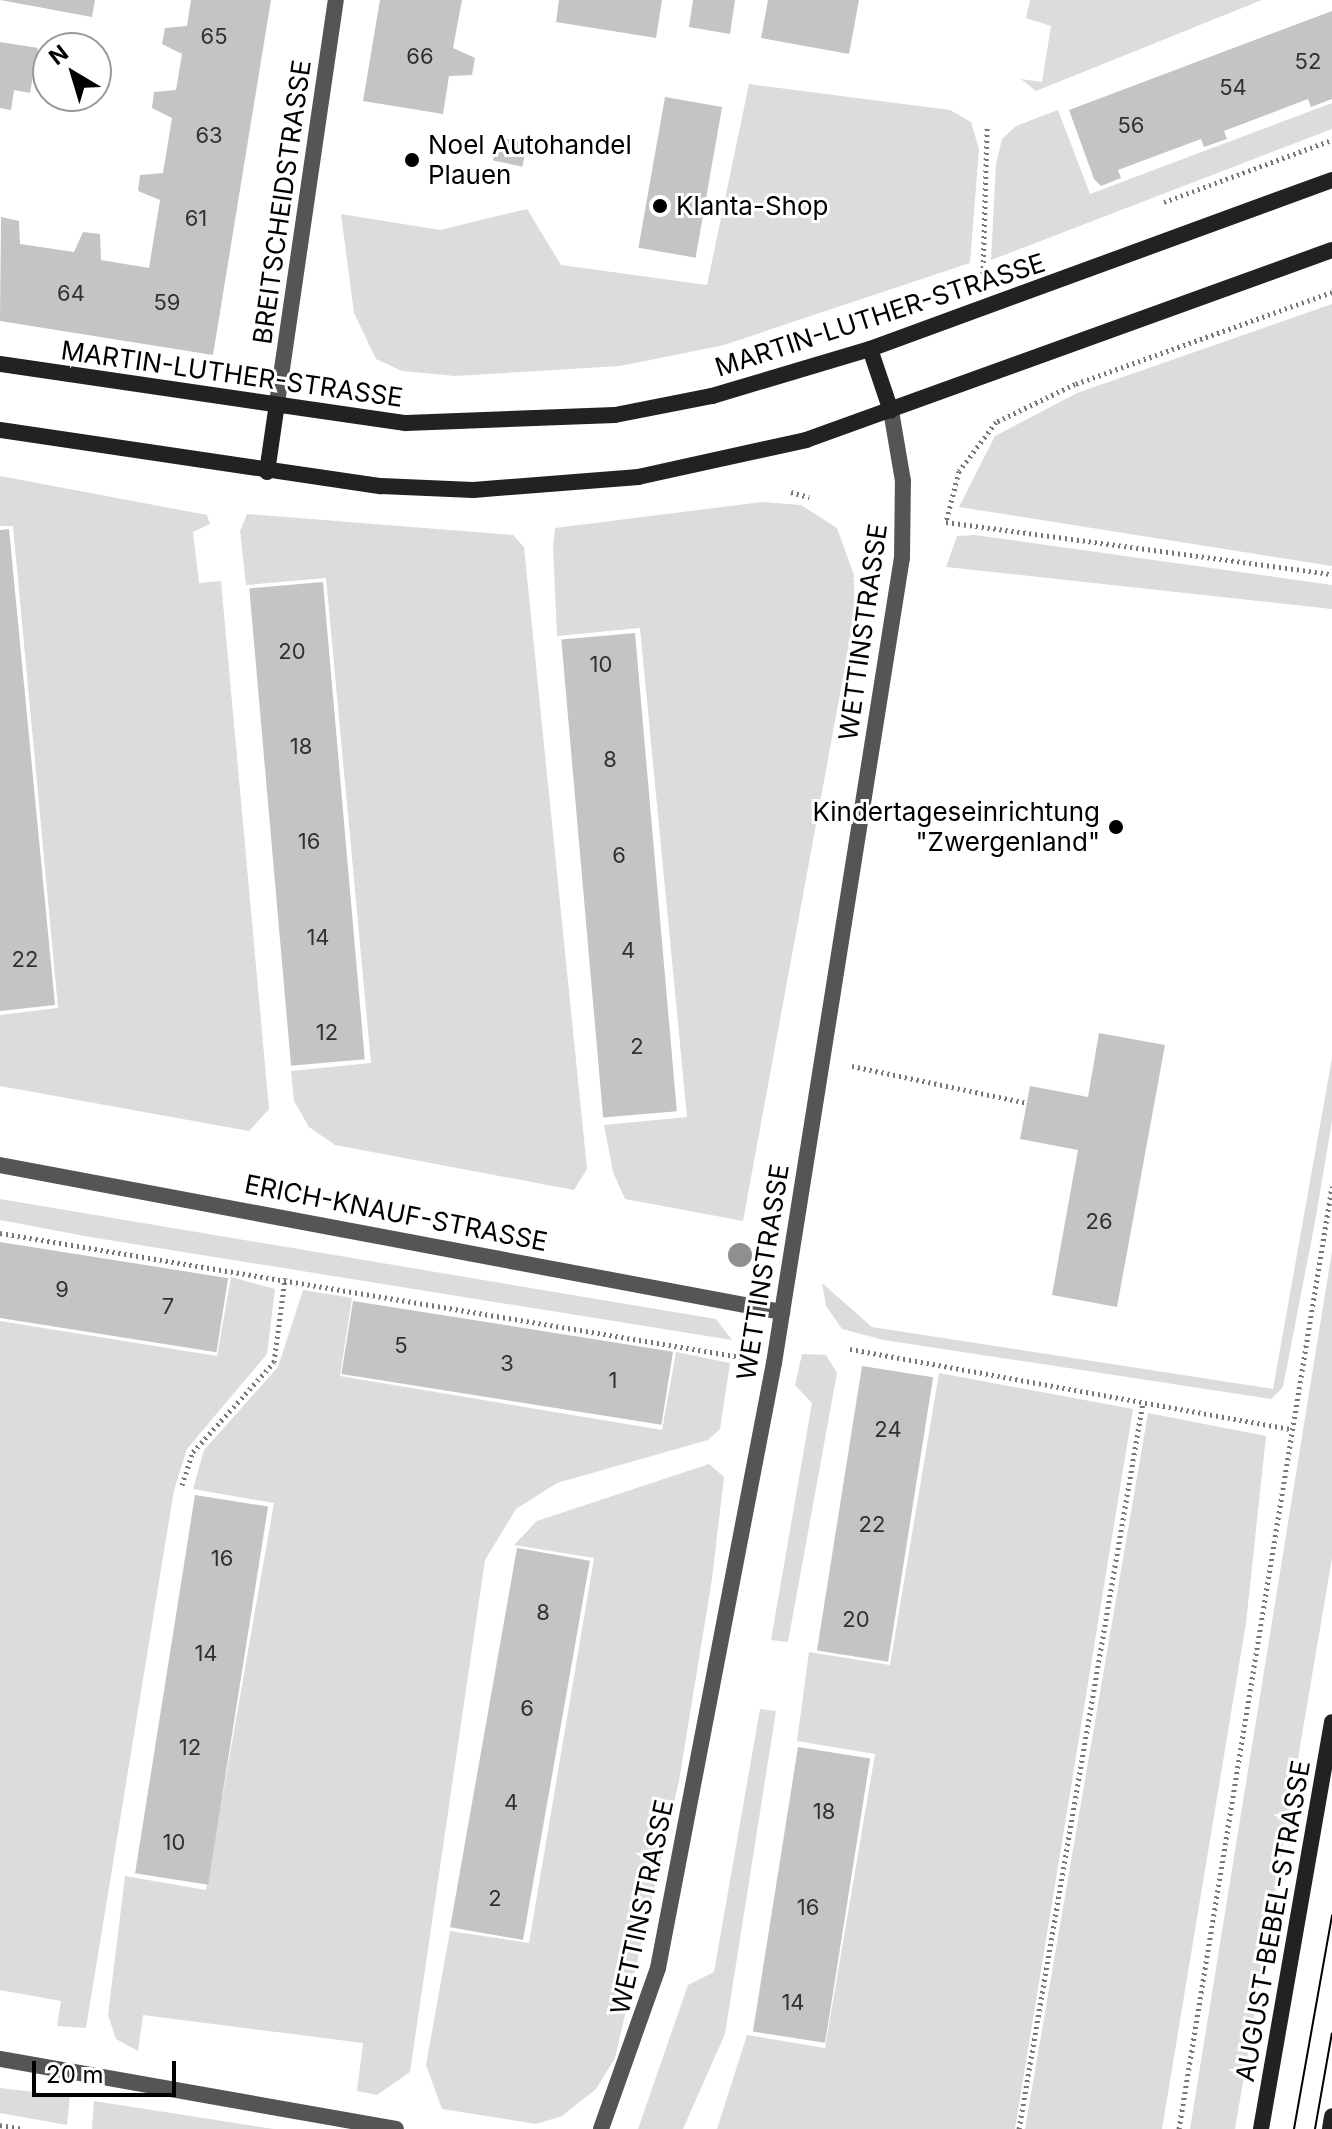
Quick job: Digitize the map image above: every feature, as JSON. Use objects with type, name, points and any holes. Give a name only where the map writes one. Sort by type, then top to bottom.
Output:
[{"type":"main road","name":"MARTIN-LUTHER-STRASSE","points":[[0,364],[276,410],[406,423],[615,415],[725,393],[870,349],[1332,180]]},
{"type":"main road","points":[[0,430],[267,472],[381,486],[540,487],[719,461],[891,411],[1332,250]]},
{"type":"main road","points":[[870,349],[891,411]]},
{"type":"main road","points":[[267,472],[276,410]]},
{"type":"main road","name":"AUGUST-BEBEL-STRASSE","points":[[1261,2129],[1332,1722]]},
{"type":"main road","points":[[1330,2129],[1332,2116]]},
{"type":"street","name":"BREITSCHEIDSTRASSE","points":[[276,410],[336,0]]},
{"type":"street","name":"WETTINSTRASSE","points":[[601,2129],[658,1968],[782,1312],[902,558],[903,481],[891,411]]},
{"type":"street","name":"ERICH-KNAUF-STRASSE","points":[[0,1165],[782,1312]]},
{"type":"street","points":[[0,2059],[396,2129]]},
{"type":"path","points":[[984,282],[987,128]]},
{"type":"path","points":[[1332,292],[1075,384],[996,422],[959,471],[946,522],[1332,574]]},
{"type":"path","points":[[791,492],[809,497]]},
{"type":"path","points":[[846,1065],[1027,1103]]},
{"type":"path","points":[[1179,2129],[1290,1429],[1332,1186]]},
{"type":"path","points":[[0,1233],[285,1278],[745,1357]]},
{"type":"path","points":[[182,1485],[193,1452],[274,1362],[285,1278]]},
{"type":"path","points":[[850,1349],[1290,1429]]},
{"type":"path","points":[[1019,2129],[1143,1402]]},
{"type":"path","points":[[0,2125],[23,2129]]},
{"type":"shaded area","points":[[1030,0],[1262,0],[1036,91],[1021,79],[1042,82],[1051,26],[1026,18]]},
{"type":"shaded area","points":[[749,84],[950,110],[971,122],[979,149],[970,263],[724,345],[620,366],[455,376],[402,371],[376,359],[354,313],[341,214],[440,230],[527,209],[561,265],[707,285]]},
{"type":"shaded area","points":[[1332,103],[1332,129],[991,260],[996,164],[1002,139],[1016,126],[1058,110],[1090,194]]},
{"type":"shaded area","points":[[1332,304],[1332,566],[959,507],[995,436],[1077,393]]},
{"type":"shaded area","points":[[0,476],[207,515],[210,524],[193,532],[199,583],[221,581],[269,1109],[249,1131],[0,1086],[0,1015],[58,1008],[13,526],[0,526]]},
{"type":"shaded area","points":[[762,502],[801,505],[837,528],[854,575],[854,618],[743,1221],[625,1199],[613,1172],[604,1125],[687,1117],[640,628],[557,636],[553,548],[555,528]]},
{"type":"shaded area","points":[[247,514],[513,535],[524,547],[587,1169],[574,1190],[335,1145],[309,1127],[294,1101],[291,1071],[371,1063],[326,578],[246,585],[240,531]]},
{"type":"shaded area","points":[[975,535],[1332,585],[1332,609],[946,567],[957,536]]},
{"type":"shaded area","points":[[1332,1058],[1332,1121],[1315,1222],[1283,1387],[1271,1399],[884,1340],[842,1329],[826,1306],[822,1283],[872,1327],[1273,1389]]},
{"type":"shaded area","points":[[0,1199],[716,1319],[732,1340],[0,1220]]},
{"type":"shaded area","points":[[1332,1251],[1332,1558],[1235,2129],[1190,2129]]},
{"type":"shaded area","points":[[231,1277],[275,1289],[267,1354],[187,1449],[174,1490],[86,2028],[57,2026],[61,2001],[0,1990],[0,1321],[217,1356]]},
{"type":"shaded area","points":[[303,1290],[352,1298],[340,1376],[662,1430],[676,1352],[730,1363],[720,1429],[708,1440],[557,1483],[516,1509],[485,1560],[410,2072],[377,2095],[357,2091],[363,2043],[143,2015],[138,2051],[116,2039],[108,2015],[125,1876],[206,1890],[274,1503],[193,1489],[204,1450],[278,1367]]},
{"type":"shaded area","points":[[802,1354],[826,1355],[837,1373],[788,1642],[771,1640],[812,1403],[795,1385]]},
{"type":"shaded area","points":[[939,1373],[1133,1409],[1015,2129],[717,2129],[747,2035],[825,2048],[875,1754],[797,1741],[809,1652],[890,1665]]},
{"type":"shaded area","points":[[1148,1413],[1266,1436],[1246,1623],[1162,2129],[1025,2129]]},
{"type":"shaded area","points":[[709,1464],[724,1477],[712,1579],[679,1781],[615,2058],[596,2089],[562,2116],[536,2124],[442,2109],[426,2065],[450,1931],[529,1943],[594,1558],[514,1545],[537,1521]]},
{"type":"shaded area","points":[[760,1709],[776,1711],[725,2034],[683,2129],[638,2129],[688,1985],[714,1972]]},
{"type":"shaded area","points":[[0,2088],[70,2096],[67,2125],[0,2113]]},
{"type":"shaded area","points":[[94,2101],[274,2129],[92,2129]]},
{"type":"building","points":[[0,0],[95,0],[92,17]]},
{"type":"building","points":[[191,0],[271,0],[213,355],[0,321],[1,217],[19,221],[20,244],[74,252],[83,232],[100,234],[101,260],[149,268],[160,200],[138,191],[140,175],[163,173],[172,118],[152,108],[154,92],[176,90],[182,54],[162,44],[165,28],[187,26]]},
{"type":"building","points":[[380,0],[462,0],[453,48],[475,58],[472,75],[449,76],[443,114],[363,101]]},
{"type":"building","points":[[559,0],[662,0],[656,38],[556,22]]},
{"type":"building","points":[[693,0],[735,0],[730,34],[689,27]]},
{"type":"building","points":[[768,0],[859,0],[849,54],[761,38]]},
{"type":"building","points":[[1332,11],[1332,99],[1311,107],[1308,99],[1224,131],[1227,139],[1204,147],[1201,139],[1118,170],[1121,178],[1101,186],[1094,179],[1069,110]]},
{"type":"building","points":[[0,42],[32,47],[30,93],[14,90],[11,110],[0,108]]},
{"type":"building","points":[[665,97],[722,107],[696,258],[638,248]]},
{"type":"building","points":[[498,137],[527,143],[522,167],[493,160]]},
{"type":"building","points":[[9,529],[55,1005],[0,1011],[0,530]]},
{"type":"building","points":[[323,582],[365,1059],[291,1066],[249,588]]},
{"type":"building","points":[[635,633],[677,1111],[603,1118],[561,639]]},
{"type":"building","points":[[1099,1033],[1165,1045],[1117,1307],[1052,1295],[1078,1150],[1020,1139],[1030,1086],[1088,1097]]},
{"type":"building","points":[[0,1242],[228,1278],[216,1352],[0,1318]]},
{"type":"building","points":[[353,1301],[673,1352],[661,1425],[341,1374]]},
{"type":"building","points":[[862,1366],[933,1377],[888,1662],[817,1650]]},
{"type":"building","points":[[195,1495],[268,1507],[208,1885],[135,1873]]},
{"type":"building","points":[[517,1548],[590,1561],[523,1940],[450,1927]]},
{"type":"building","points":[[798,1747],[870,1758],[825,2043],[753,2031]]},
{"type":"tram line","points":[[1294,2129],[1332,1915]]},
{"type":"tram line","points":[[1315,2129],[1332,2033]]},
{"type":"place","name":"Noel Autohandel Plauen","points":[[412,160]]},
{"type":"place","name":"Klanta-Shop","points":[[660,206]]},
{"type":"place","name":"Kindertageseinrichtung \"Zwergenland\"","points":[[1116,827]]}]
